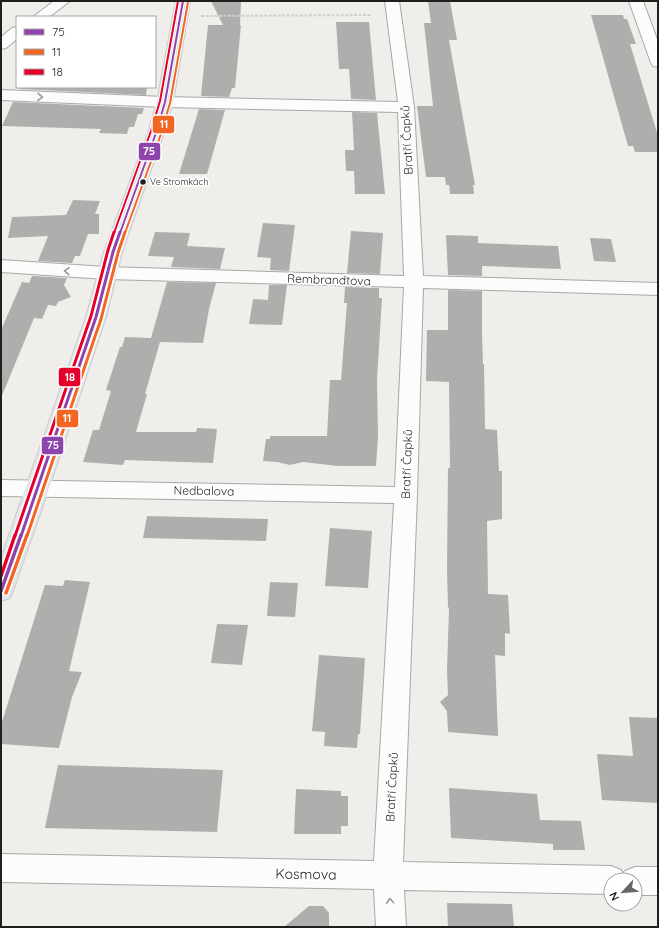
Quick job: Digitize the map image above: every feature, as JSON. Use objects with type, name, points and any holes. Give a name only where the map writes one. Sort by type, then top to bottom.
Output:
[{"type":"main road","points":[[1,591],[38,488],[96,317],[106,273],[156,133],[165,102],[182,8]]},
{"type":"street","points":[[636,1],[658,63]]},
{"type":"street","points":[[30,16],[37,7],[53,4]]},
{"type":"street","points":[[41,16],[53,4]]},
{"type":"street","name":"Bratří Čapků","points":[[391,927],[388,876],[406,495],[414,282],[406,107],[393,8]]},
{"type":"street","points":[[1,45],[16,32]]},
{"type":"street","points":[[1,95],[165,102],[406,107]]},
{"type":"street","name":"Rembrandtova","points":[[1,266],[106,273],[658,289]]},
{"type":"street","name":"Nedbalova","points":[[1,488],[406,495]]},
{"type":"street","name":"Kosmova","points":[[1,868],[603,880]]},
{"type":"street","points":[[643,881],[658,881]]},
{"type":"path","points":[[182,8],[393,8]]},
{"type":"building","points":[[211,1],[241,1],[241,25],[235,88],[232,88],[229,97],[201,96],[208,25],[223,25]]},
{"type":"building","points":[[428,1],[450,1],[457,40],[449,40],[475,185],[473,185],[474,194],[450,194],[449,185],[446,185],[445,177],[426,177],[417,106],[433,106],[424,23],[431,23]]},
{"type":"building","points":[[591,15],[623,15],[624,19],[627,19],[636,44],[630,44],[658,136],[658,152],[635,152],[633,146],[628,146]]},
{"type":"building","points":[[336,22],[369,22],[376,100],[351,99],[349,69],[339,69]]},
{"type":"building","points":[[20,88],[147,88],[146,95]]},
{"type":"building","points":[[13,102],[144,108],[142,114],[138,114],[134,127],[129,127],[127,134],[99,133],[101,129],[2,126]]},
{"type":"building","points":[[199,109],[225,110],[207,174],[179,174]]},
{"type":"building","points":[[352,112],[377,113],[385,194],[355,194],[354,171],[346,171],[345,150],[354,150]]},
{"type":"building","points":[[73,200],[100,201],[95,214],[99,214],[99,234],[88,234],[80,256],[75,256],[72,263],[38,261],[48,236],[8,238],[12,217],[66,215]]},
{"type":"building","points":[[263,223],[295,225],[289,271],[270,270],[271,258],[257,257]]},
{"type":"building","points":[[351,231],[383,233],[380,274],[347,273]]},
{"type":"building","points":[[155,232],[190,233],[187,246],[225,248],[220,269],[171,267],[174,257],[148,256]]},
{"type":"building","points":[[446,235],[478,236],[478,243],[558,246],[561,269],[482,266],[482,276],[448,275]]},
{"type":"building","points":[[590,238],[611,239],[616,262],[594,261]]},
{"type":"building","points":[[32,276],[67,278],[64,285],[71,297],[58,302],[56,306],[48,305],[42,319],[34,318],[1,398],[1,330],[22,282],[29,283]]},
{"type":"building","points":[[167,282],[216,283],[209,309],[203,343],[160,342],[136,432],[196,432],[197,428],[217,429],[213,463],[125,460],[123,465],[83,462],[93,430],[99,430],[111,391],[106,390],[120,347],[122,347],[125,337],[151,338]]},
{"type":"building","points":[[269,285],[287,285],[282,325],[249,324],[253,299],[268,300]]},
{"type":"building","points":[[345,287],[379,288],[379,298],[382,298],[377,380],[378,437],[376,466],[338,466],[303,462],[290,465],[263,461],[266,439],[270,439],[270,436],[327,436],[330,380],[341,380],[347,303],[344,303]]},
{"type":"building","points":[[448,290],[482,291],[485,429],[497,430],[499,471],[502,471],[502,519],[487,521],[488,594],[508,595],[510,634],[505,633],[505,656],[495,655],[498,736],[448,732],[447,711],[440,702],[448,695],[447,670],[449,608],[447,570],[448,468],[450,468],[449,382],[426,381],[427,330],[448,330]]},
{"type":"building","points":[[147,516],[268,519],[266,541],[143,538]]},
{"type":"building","points":[[330,528],[372,531],[368,588],[325,586]]},
{"type":"building","points":[[65,580],[90,582],[69,671],[82,672],[72,697],[59,748],[1,744],[1,725],[45,585],[63,586]]},
{"type":"building","points":[[270,582],[298,583],[295,617],[267,616]]},
{"type":"building","points":[[217,624],[248,625],[242,665],[211,663]]},
{"type":"building","points":[[319,655],[365,658],[360,734],[358,734],[357,748],[324,746],[325,732],[312,731]]},
{"type":"building","points":[[629,717],[658,718],[658,803],[602,800],[597,754],[633,756]]},
{"type":"building","points":[[58,765],[223,770],[217,832],[45,828]]},
{"type":"building","points":[[449,788],[537,794],[540,820],[581,821],[585,850],[553,850],[553,844],[451,838]]},
{"type":"building","points":[[296,789],[341,791],[341,796],[348,796],[348,826],[341,826],[341,834],[294,834]]},
{"type":"building","points":[[447,903],[512,904],[514,927],[448,927]]},
{"type":"building","points":[[309,906],[323,906],[329,913],[329,927],[284,927]]},
{"type":"transit line","name":"18","points":[[1,576],[91,316],[108,250],[151,131],[160,101],[178,1]]},
{"type":"transit line","name":"75","points":[[1,591],[38,488],[96,317],[113,252],[156,133],[165,102],[183,1]]},
{"type":"transit line","name":"11","points":[[6,593],[43,490],[101,319],[118,253],[161,134],[170,103],[188,2]]},
{"type":"place","name":"Ve Stromkách","points":[[143,182]]}]
